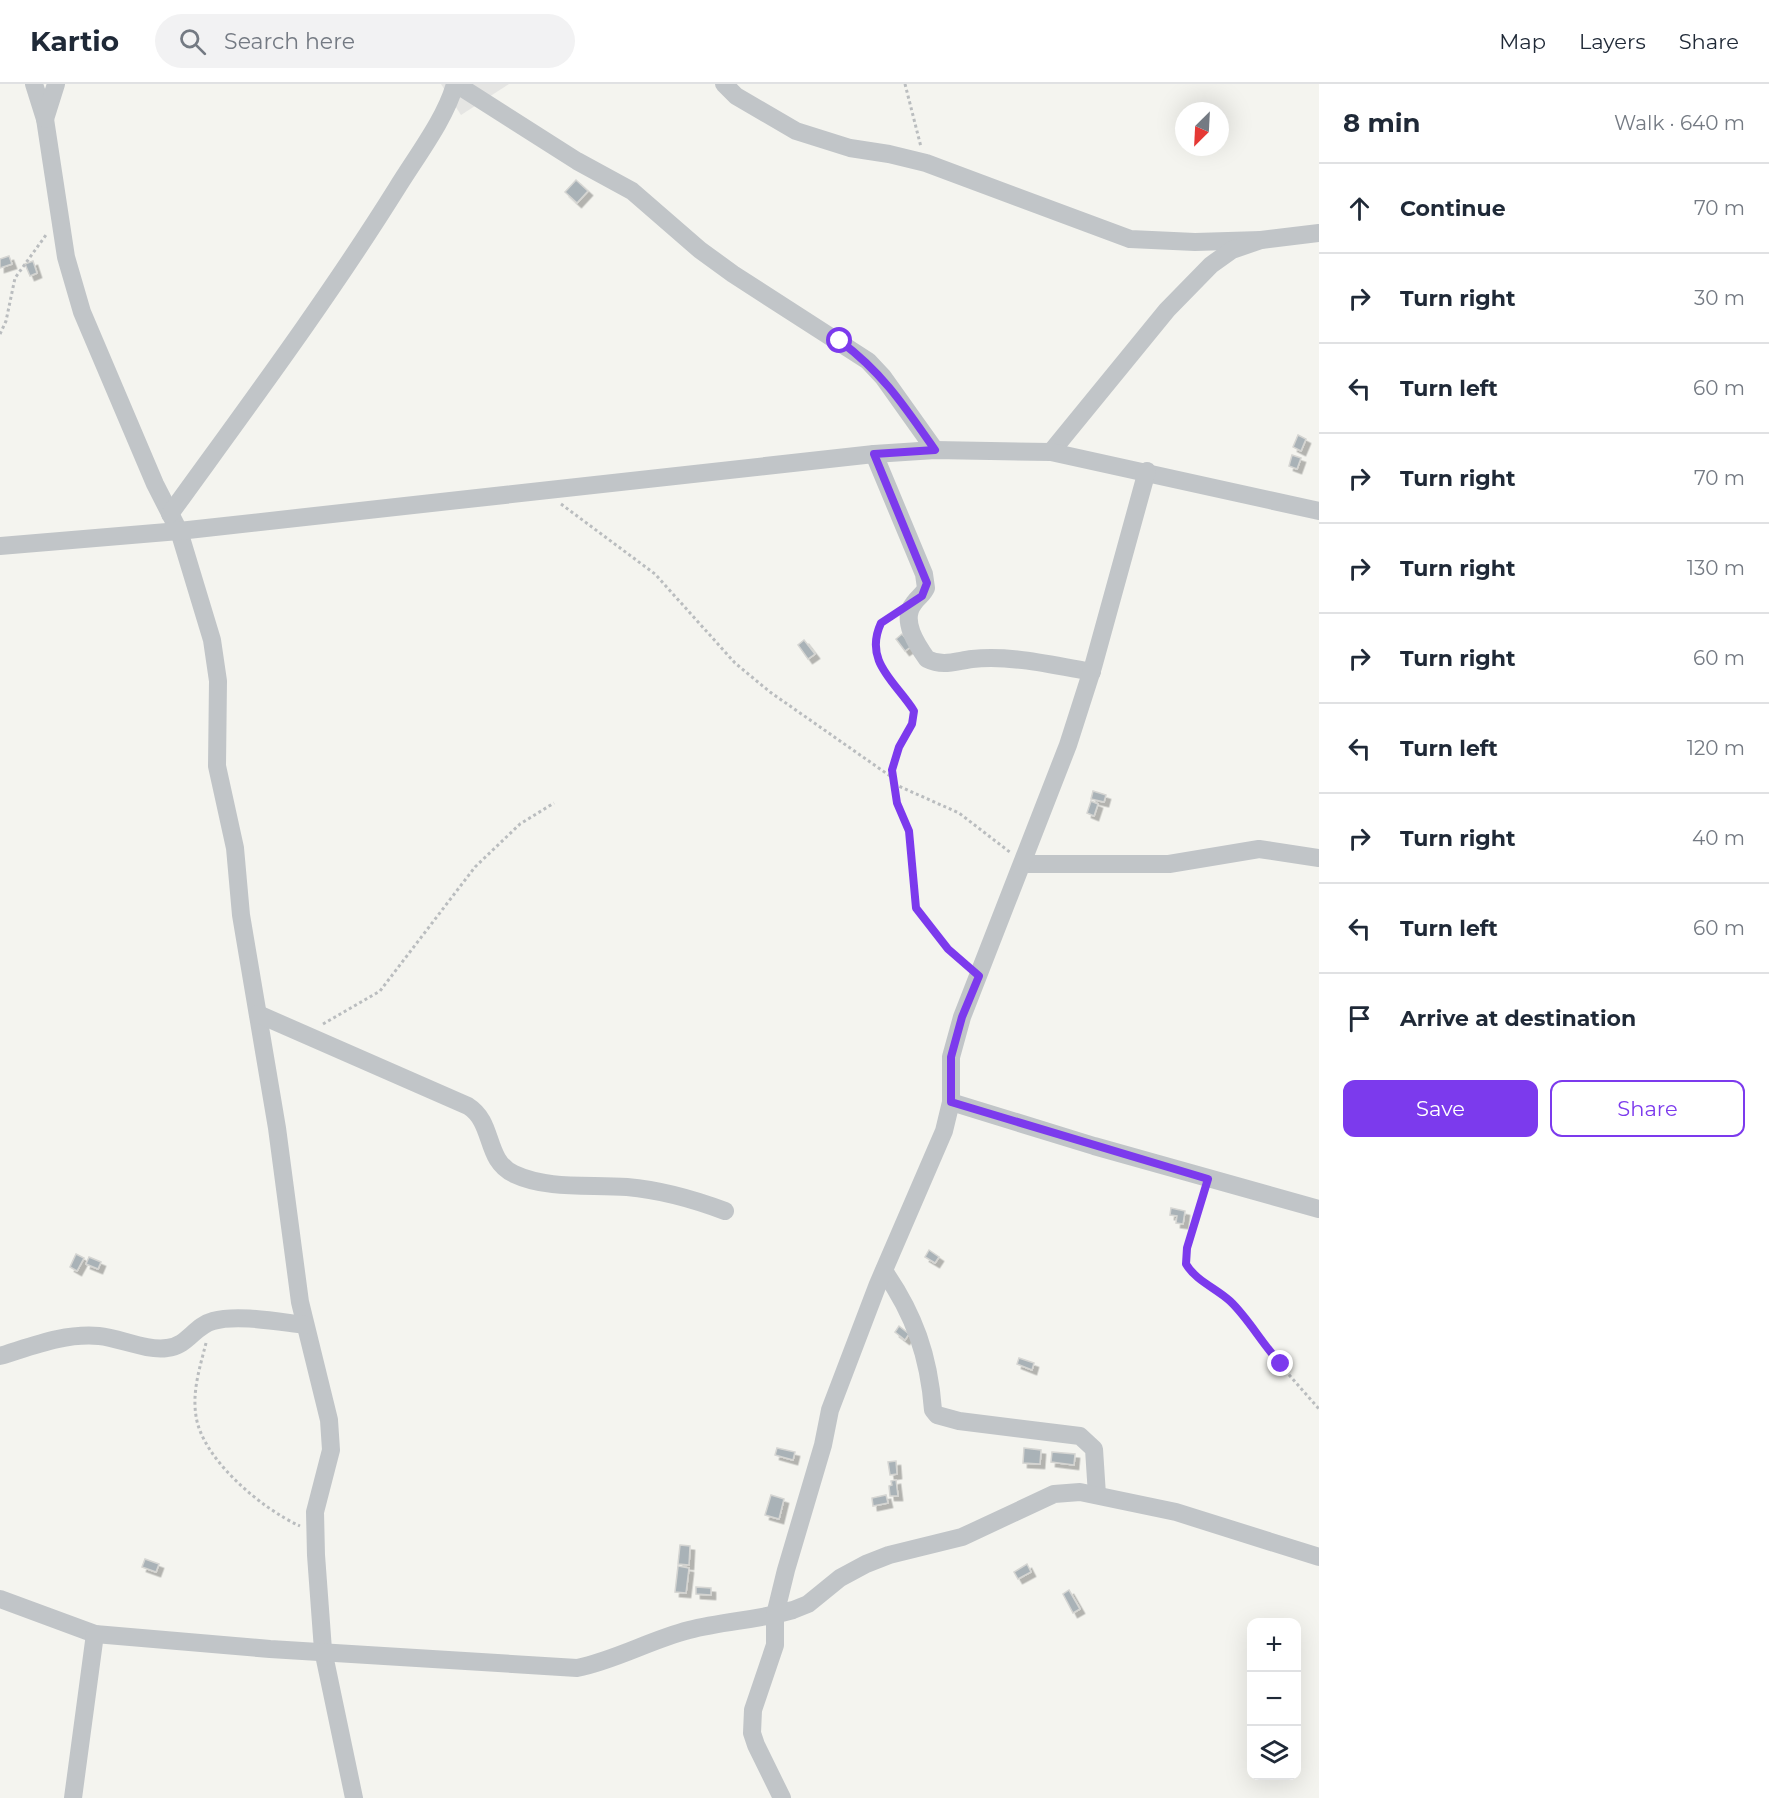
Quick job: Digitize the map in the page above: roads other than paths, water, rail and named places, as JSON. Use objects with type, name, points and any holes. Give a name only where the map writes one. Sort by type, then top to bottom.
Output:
[{"type":"street","points":[[34,84],[45,119],[66,257],[82,312],[179,531],[212,640],[218,681],[217,766],[235,848],[241,915],[305,1325],[329,1420],[332,1443],[315,1512],[315,1533],[323,1650],[354,1798]]},
{"type":"street","points":[[45,119],[56,84]]},
{"type":"street","points":[[170,514],[304,328],[384,209],[439,118],[455,84],[577,161],[632,191],[700,250],[733,274],[868,361],[883,377],[935,450]]},
{"type":"street","points":[[724,84],[736,96],[796,131],[850,148],[889,153],[926,163],[1130,239],[1195,242],[1261,240],[1319,233]]},
{"type":"street","points":[[1051,452],[1210,265],[1232,250],[1261,240]]},
{"type":"street","points":[[0,546],[179,531],[542,489],[874,454],[935,450],[1051,452],[1147,471],[1319,511]]},
{"type":"street","points":[[874,454],[924,574],[926,588],[914,602],[908,615],[910,629],[927,659],[946,665],[985,658],[1046,663],[1092,672]]},
{"type":"street","points":[[782,1798],[762,1762],[751,1724],[753,1710],[774,1645],[775,1615],[831,1410],[884,1270],[944,1131],[951,1102],[951,1057],[962,1017],[1023,864],[1092,672],[1147,471]]},
{"type":"street","points":[[1023,864],[1168,864],[1259,849],[1319,858]]},
{"type":"street","points":[[258,1014],[473,1109],[486,1125],[494,1157],[502,1167],[514,1174],[548,1183],[655,1191],[682,1196],[725,1211]]},
{"type":"street","points":[[951,1102],[1208,1179],[1319,1209]]},
{"type":"street","points":[[884,1270],[915,1322],[921,1340],[933,1410],[937,1415],[959,1421],[1080,1436],[1094,1449],[1097,1495]]},
{"type":"street","points":[[0,1356],[55,1338],[74,1336],[108,1337],[164,1349],[187,1342],[211,1321],[227,1319],[305,1325]]},
{"type":"street","points":[[0,1599],[94,1634],[270,1649],[323,1650],[391,1657],[577,1668],[608,1662],[645,1643],[693,1629],[775,1615],[808,1604],[840,1578],[881,1558],[962,1537],[1054,1494],[1080,1492],[1176,1512],[1319,1557]]},
{"type":"street","points":[[73,1798],[94,1634]]}]
